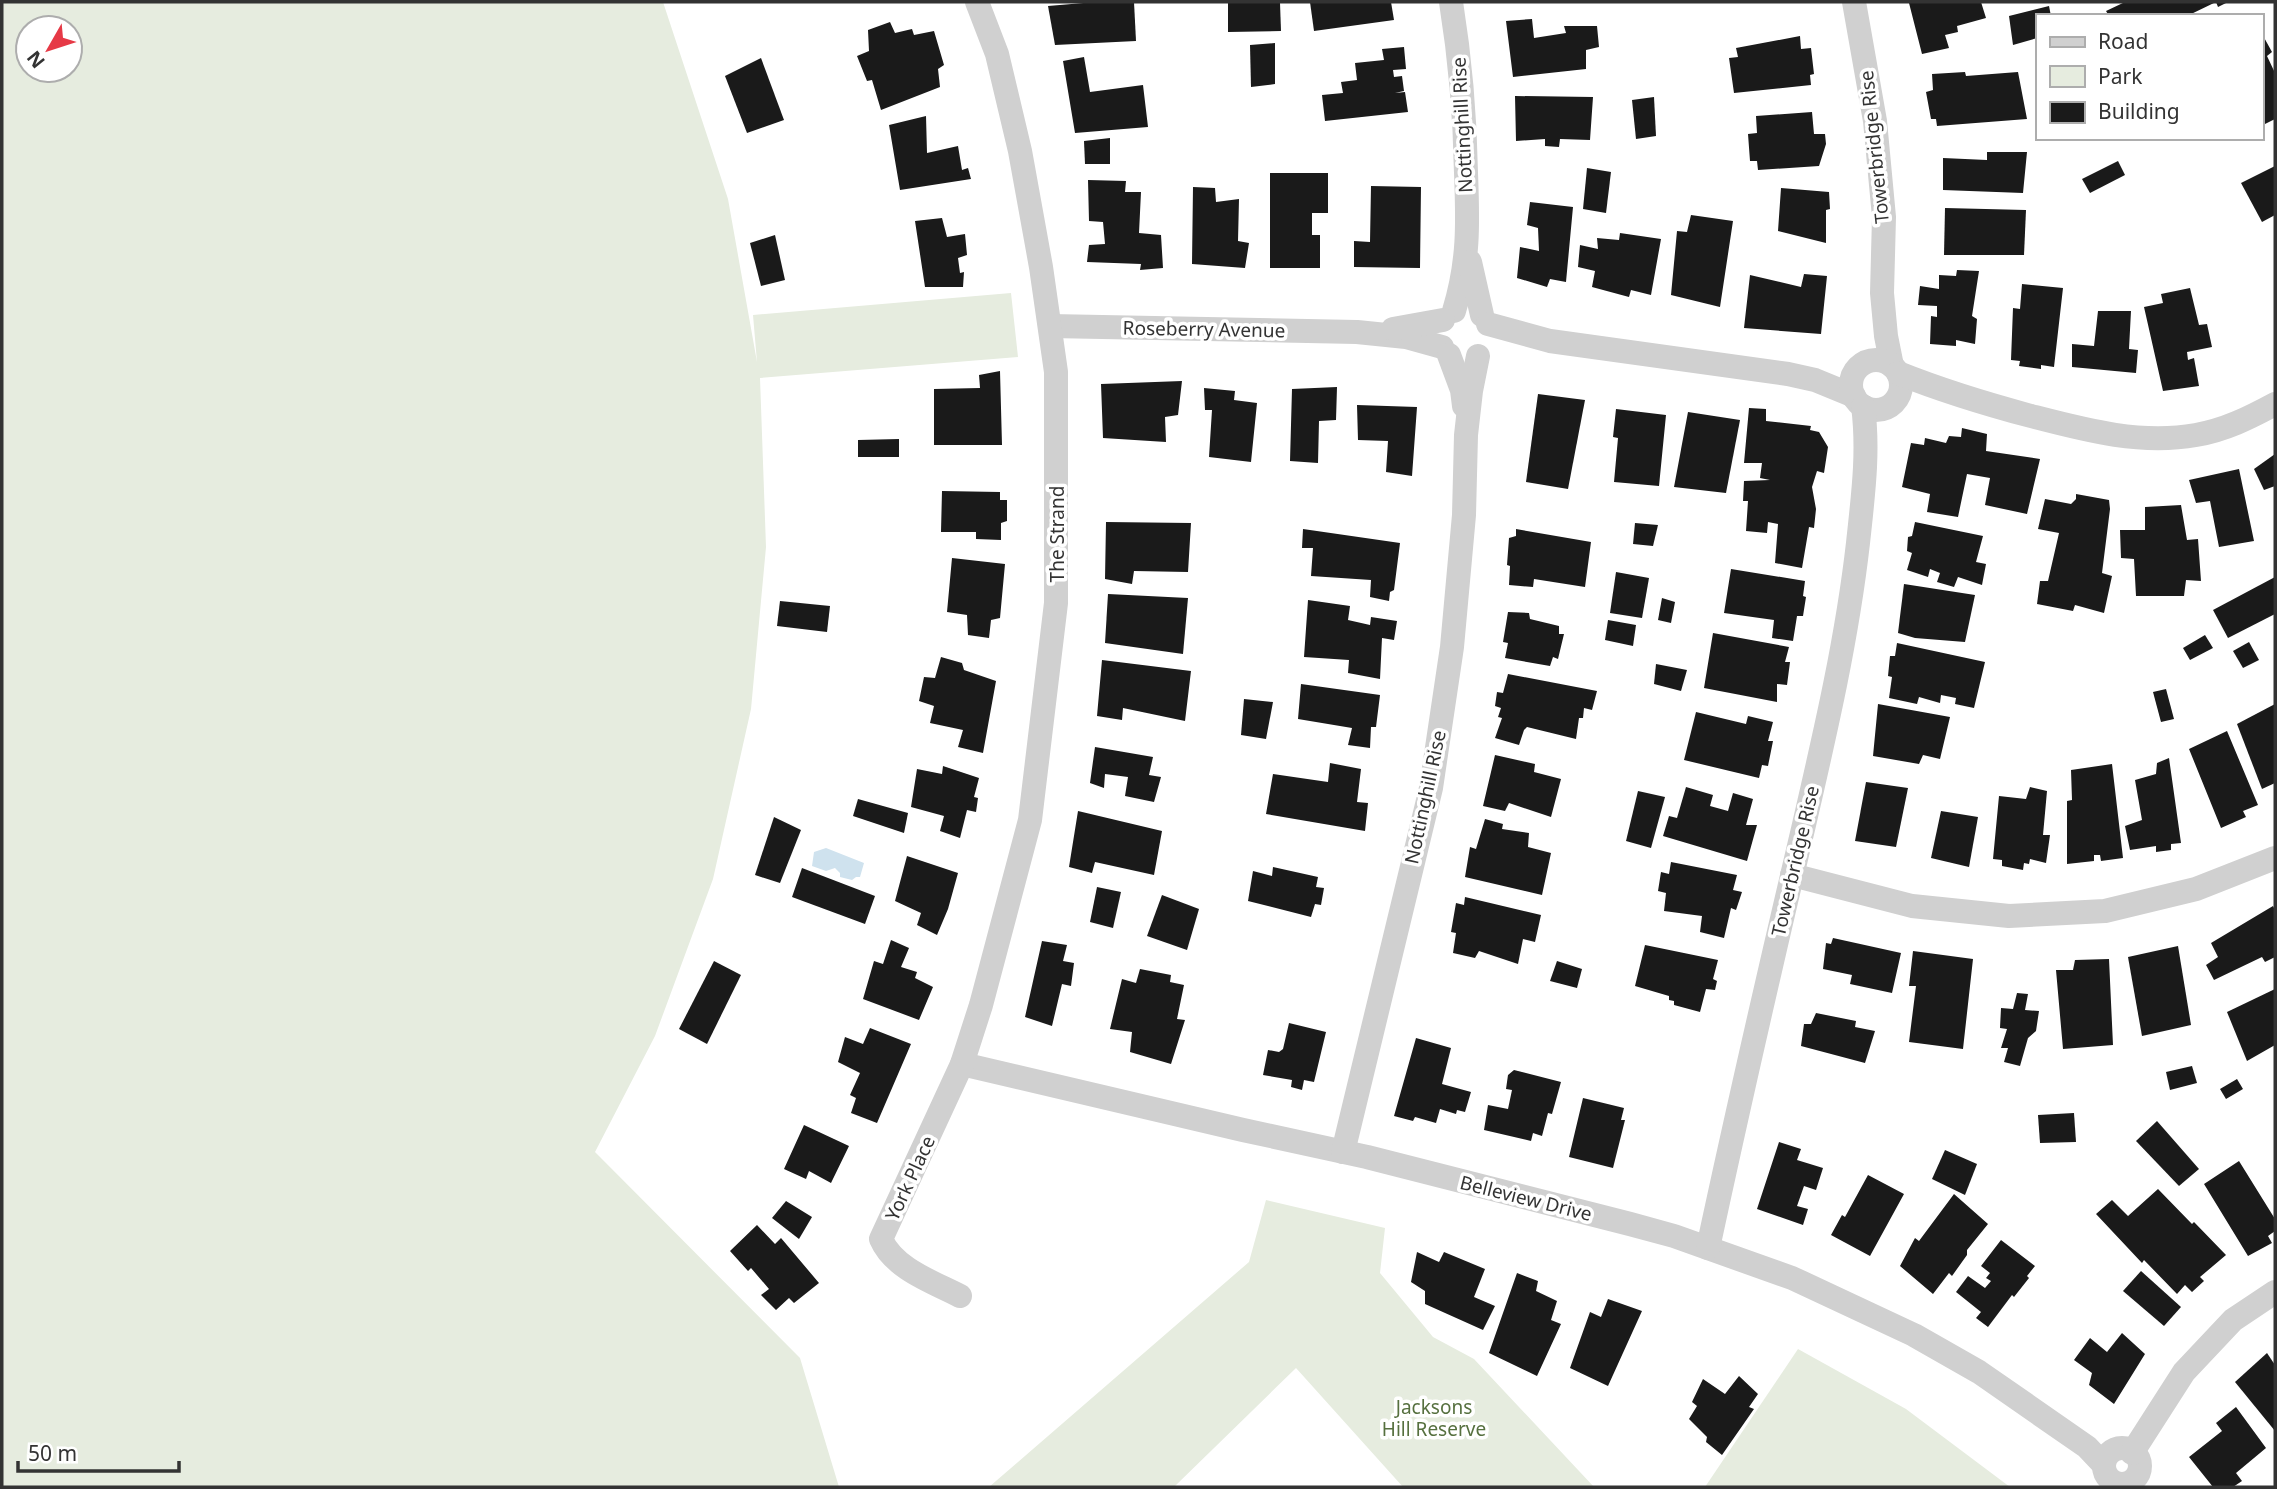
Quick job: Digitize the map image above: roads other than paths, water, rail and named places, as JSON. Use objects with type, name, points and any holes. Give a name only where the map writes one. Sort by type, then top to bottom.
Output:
[{"type":"street","name":"The Strand","points":[[962,1064],[985,992],[1030,820],[1056,603],[1056,372],[1050,326],[1020,151],[997,54],[977,2]]},
{"type":"street","name":"Nottinghill Rise","points":[[1343,1152],[1431,788],[1452,647],[1465,515],[1466,435],[1471,391],[1484,336],[1468,248],[1465,135],[1458,45],[1451,2]]},
{"type":"street","name":"Towerbridge Rise","points":[[1708,1248],[1833,700],[1852,595],[1866,472],[1866,434],[1882,391],[1886,336],[1882,293],[1884,217],[1875,121],[1854,2]]},
{"type":"street","name":"Nottinghill Rise","points":[[1449,315],[1461,291],[1468,248]]},
{"type":"street","name":"Towerbridge Rise","points":[[1882,293],[1875,334],[1851,378],[1850,390],[1882,391]]},
{"type":"street","points":[[1459,309],[1469,309],[1484,336],[1472,360],[1460,360],[1446,351],[1439,335],[1449,315],[1459,309]]},
{"type":"street","name":"Roseberry Avenue","points":[[1357,332],[1409,327],[1449,315]]},
{"type":"street","name":"Roseberry Avenue","points":[[1050,326],[1357,332],[1406,337],[1446,351]]},
{"type":"street","points":[[1484,336],[1550,341],[1788,374],[1882,391],[1960,397],[2118,436],[2160,439],[2196,435],[2236,424],[2275,404]]},
{"type":"street","name":"Nottinghill Rise","points":[[1446,351],[1462,390],[1466,435]]},
{"type":"street","points":[[1788,374],[1819,372],[1876,359],[1886,361],[1882,391]]},
{"type":"street","points":[[1792,875],[1912,906],[2009,916],[2105,911],[2196,889],[2275,858]]},
{"type":"street","name":"Belleview Drive","points":[[962,1064],[1343,1152],[1630,1224],[1708,1248],[1792,1278],[1914,1335],[1979,1372],[2055,1425],[2128,1470]]},
{"type":"street","name":"York Place","points":[[960,1296],[911,1271],[887,1251],[881,1239],[962,1064]]},
{"type":"street","points":[[2128,1470],[2146,1434],[2184,1372],[2233,1320],[2275,1292]]},
{"type":"water","points":[[826,848],[864,863],[860,877],[852,880],[840,877],[835,868],[826,871],[812,866],[814,852]]},
{"type":"park label","name":"Jacksons Hill Reserve","points":[[1434,1418]]}]
